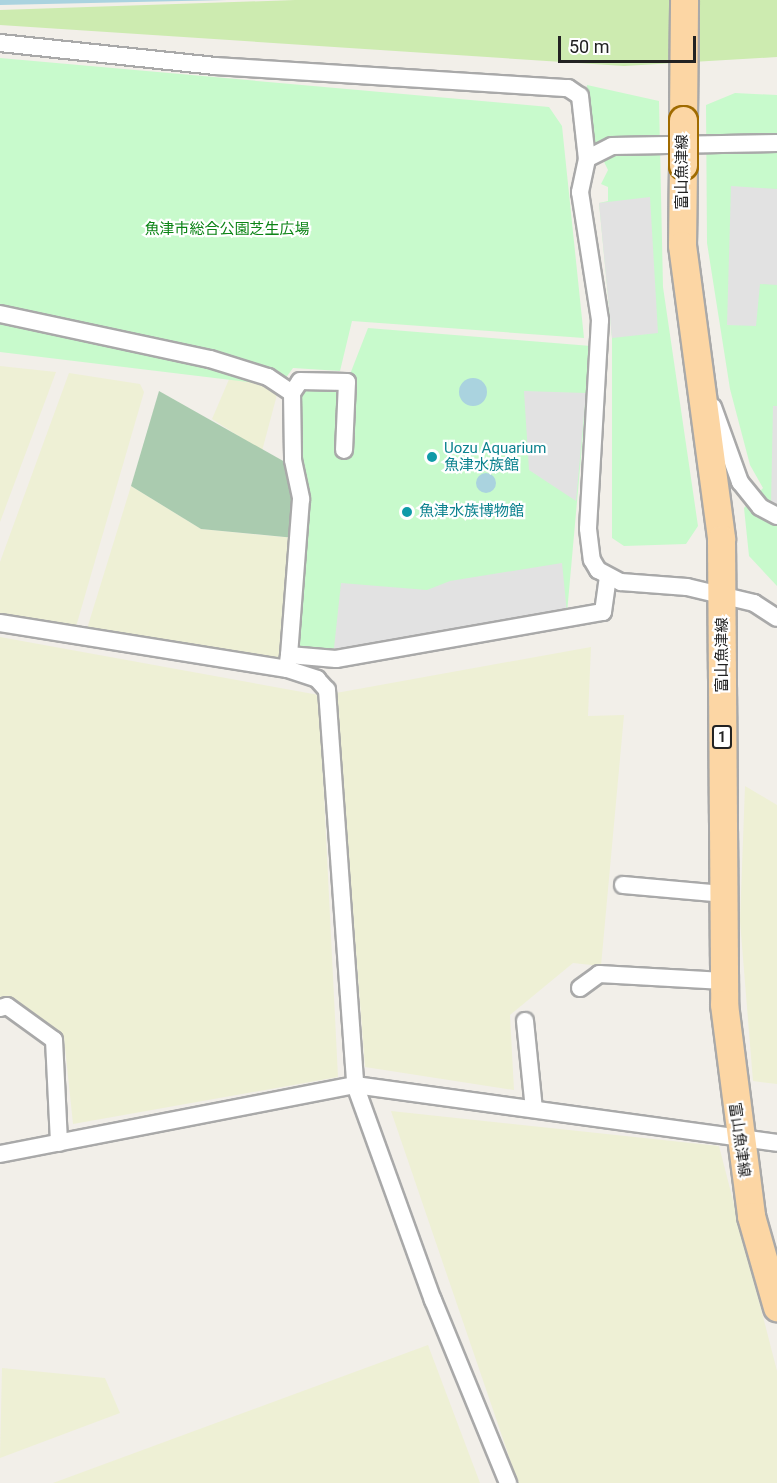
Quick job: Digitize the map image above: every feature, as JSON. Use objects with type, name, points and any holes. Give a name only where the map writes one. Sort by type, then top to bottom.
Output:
[{"type":"main road","name":"富山魚津線","points":[[684,0],[682,245],[693,343],[718,496],[723,595],[724,981],[737,1136],[751,1216],[777,1307]]},
{"type":"street","points":[[0,43],[214,66],[568,88],[580,96],[587,159],[580,192],[600,320],[588,529],[592,560],[608,576],[723,595],[754,603],[777,618]]},
{"type":"street","points":[[587,159],[612,146],[641,143],[777,143]]},
{"type":"street","points":[[0,314],[210,359],[268,377],[292,393]]},
{"type":"street","points":[[693,343],[740,482],[760,507],[777,516]]},
{"type":"street","points":[[288,662],[301,499],[293,460],[292,393],[300,381],[347,382],[344,450]]},
{"type":"street","points":[[0,623],[288,662],[336,659],[603,612],[608,576]]},
{"type":"street","points":[[336,659],[327,690],[355,1085],[433,1300],[507,1483]]},
{"type":"street","points":[[288,662],[317,679],[327,690]]},
{"type":"street","points":[[623,885],[723,894]]},
{"type":"street","points":[[580,988],[599,974],[724,981]]},
{"type":"street","points":[[0,1008],[7,1006],[54,1040],[59,1143]]},
{"type":"street","points":[[525,1021],[534,1109]]},
{"type":"street","points":[[0,1154],[355,1085],[777,1143]]},
{"type":"green space","points":[[295,0],[777,0],[777,57],[624,66],[0,25],[0,10]]},
{"type":"green space","name":"魚津市総合公園芝生広場","points":[[0,58],[549,107],[562,126],[584,338],[352,321],[340,371],[293,368],[280,386],[0,352]]},
{"type":"green space","points":[[587,85],[659,101],[663,287],[698,526],[686,544],[624,546],[612,538],[612,338],[599,203],[608,201],[608,187],[601,184],[608,170],[589,131]]},
{"type":"green space","points":[[735,93],[777,95],[777,586],[749,556],[744,508],[763,488],[750,465],[730,389],[707,243],[706,105]]},
{"type":"green space","points":[[368,328],[591,346],[567,613],[289,655],[302,542],[292,393],[347,382]]},
{"type":"green space","points":[[0,366],[56,372],[0,522]]},
{"type":"green space","points":[[69,373],[140,384],[144,392],[75,630],[0,618],[0,562]]},
{"type":"green space","points":[[230,377],[256,380],[278,391],[262,451],[212,419]]},
{"type":"green space","points":[[159,391],[285,462],[295,498],[295,538],[201,529],[131,486]]},
{"type":"green space","points":[[131,486],[201,529],[293,538],[281,658],[276,662],[86,632]]},
{"type":"green space","points":[[0,637],[319,695],[338,1077],[73,1124],[64,1038],[0,1000]]},
{"type":"green space","points":[[591,647],[588,716],[624,715],[601,966],[573,963],[510,1015],[514,1090],[365,1067],[336,693]]},
{"type":"green space","points":[[745,786],[777,805],[777,1084],[753,1081],[740,921]]},
{"type":"green space","points":[[391,1111],[719,1146],[777,1371],[777,1483],[518,1483]]},
{"type":"green space","points":[[428,1345],[480,1483],[53,1483]]},
{"type":"green space","points":[[2,1368],[105,1378],[120,1413],[0,1458]]},
{"type":"shaded area","points":[[731,186],[777,189],[777,285],[760,284],[756,326],[727,325]]},
{"type":"shaded area","points":[[650,197],[658,333],[612,338],[599,203]]},
{"type":"shaded area","points":[[524,391],[586,393],[576,501],[529,470]]},
{"type":"shaded area","points":[[773,406],[777,406],[777,505],[771,505]]},
{"type":"shaded area","points":[[562,563],[567,613],[384,649],[334,648],[341,583],[427,590],[450,581]]},
{"type":"water","points":[[0,0],[227,0],[0,5]]},
{"type":"water","points":[[473,378],[483,382],[487,392],[483,402],[473,406],[463,402],[459,392],[463,382]]},
{"type":"water","points":[[482,473],[490,473],[496,479],[496,487],[490,493],[482,493],[476,487],[476,479]]},
{"type":"place","name":"Uozu Aquarium 魚津水族館","points":[[432,457]]},
{"type":"place","name":"魚津水族博物館","points":[[407,512]]}]
